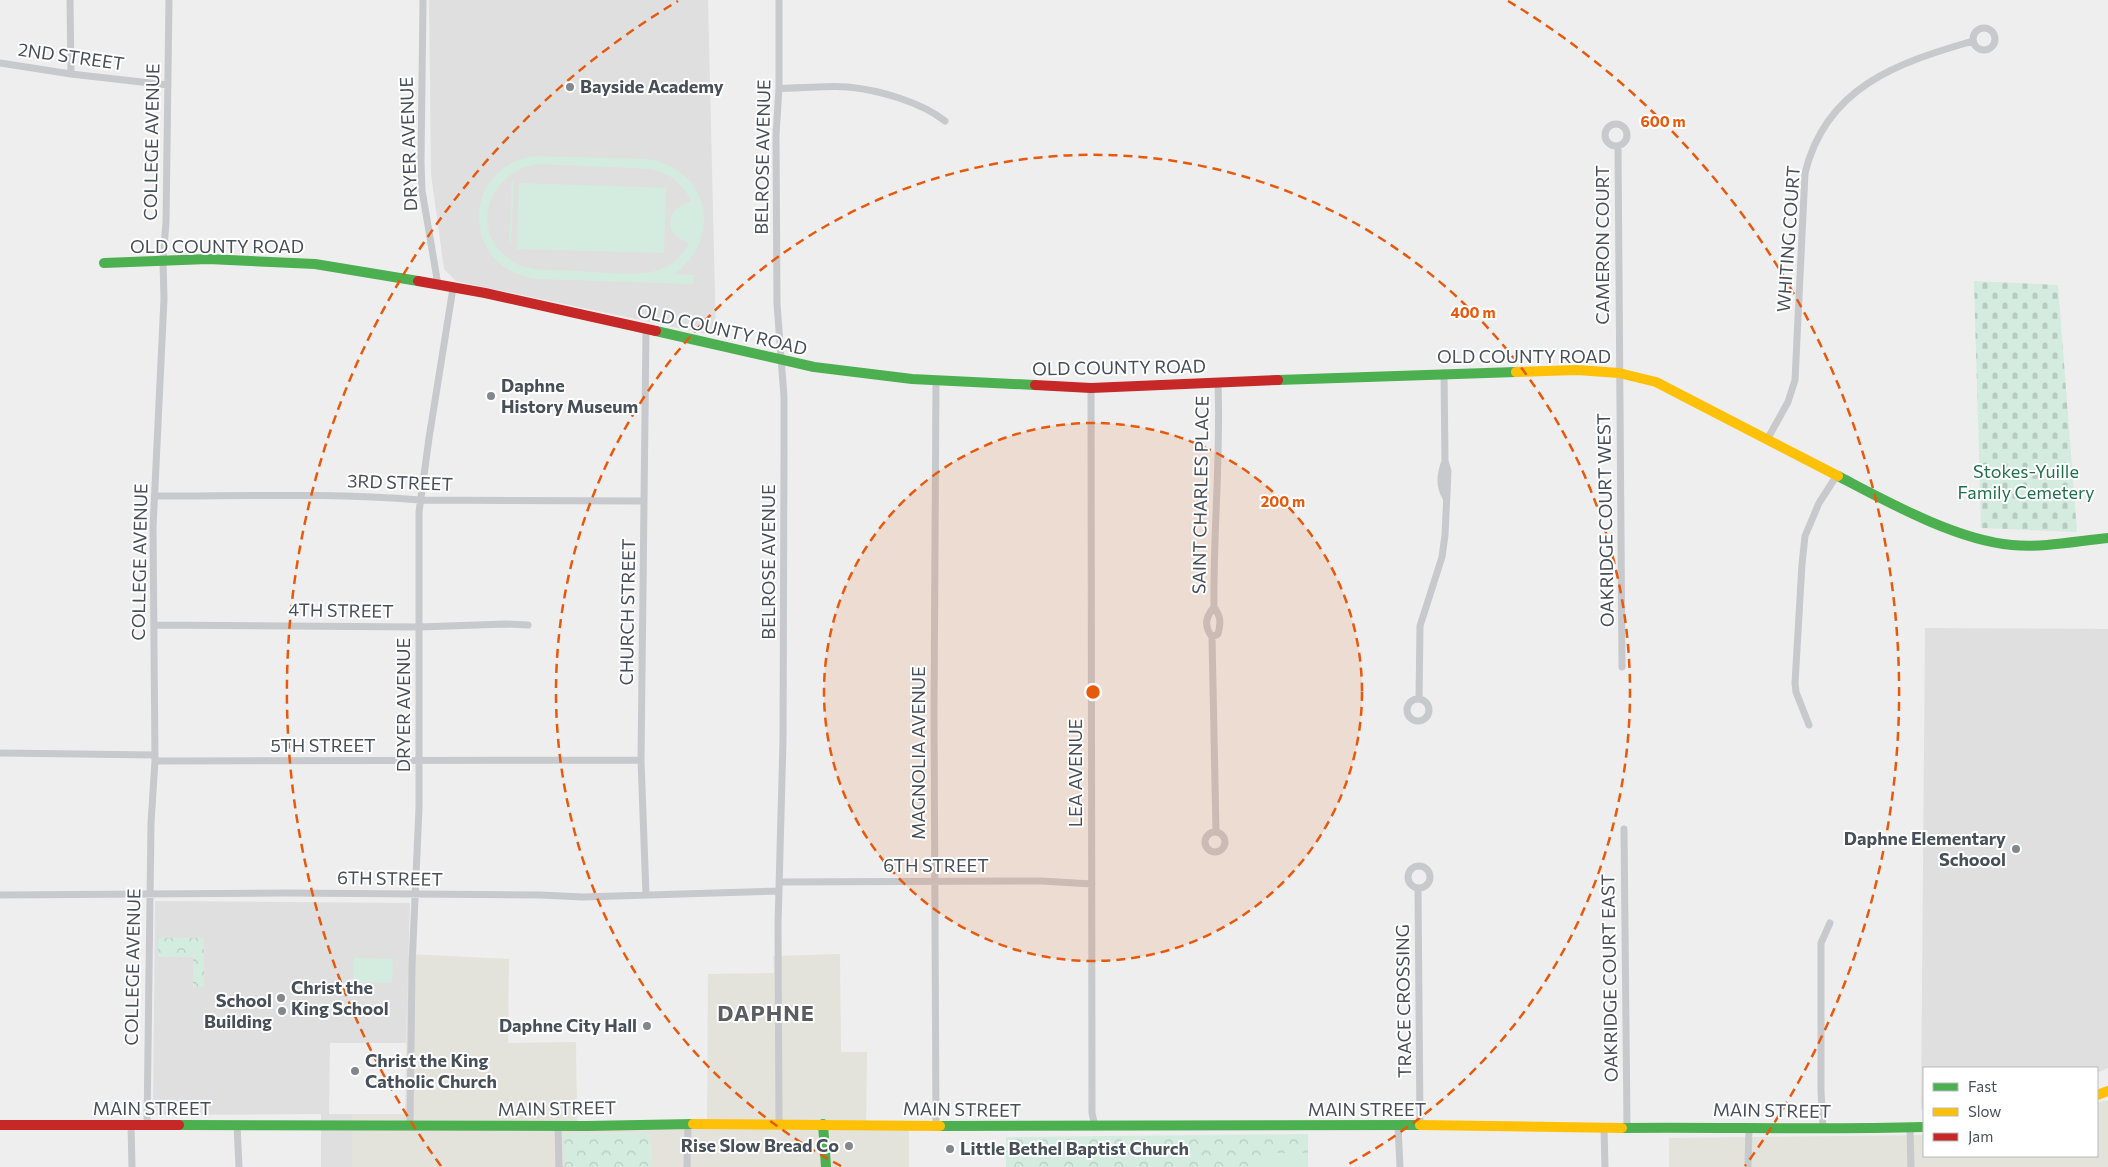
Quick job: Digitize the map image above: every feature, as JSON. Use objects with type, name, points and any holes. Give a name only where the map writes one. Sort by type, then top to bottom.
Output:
[{"type":"street","points":[[70,0],[71,74]]},
{"type":"street","name":"COLLEGE AVENUE","points":[[147,1124],[151,822],[155,758],[155,496],[164,299],[163,260],[166,222],[169,0]]},
{"type":"street","name":"DRYER AVENUE","points":[[423,0],[422,190],[438,285]]},
{"type":"street","name":"BELROSE AVENUE","points":[[779,0],[779,88],[776,134],[777,304],[784,397],[779,891],[779,1124]]},
{"type":"street","name":"WHITING COURT","points":[[1768,438],[1788,402],[1795,380],[1805,173],[1811,151],[1820,130],[1836,109],[1859,90],[1887,72],[1919,56],[1973,41]]},
{"type":"street","name":"2ND STREET","points":[[0,63],[71,74],[168,84]]},
{"type":"street","points":[[779,88],[840,87],[860,89],[919,105],[945,121]]},
{"type":"street","name":"CAMERON COURT","points":[[1618,146],[1619,373]]},
{"type":"street","name":"OLD COUNTY ROAD","points":[[104,263],[163,260],[310,263],[485,292],[780,360],[847,372],[936,380],[1091,388],[1444,373],[1577,370],[1619,373],[1656,382],[1768,438],[1894,505],[1953,532],[1982,540],[2012,545],[2034,546],[2108,538]]},
{"type":"street","name":"DRYER AVENUE","points":[[410,1124],[412,966],[419,808],[420,500],[452,288]]},
{"type":"street","name":"CHURCH STREET","points":[[646,330],[641,760],[646,895]]},
{"type":"street","points":[[1420,699],[1420,626],[1442,558],[1445,535],[1448,471],[1445,461],[1444,373]]},
{"type":"street","name":"OAKRIDGE COURT WEST","points":[[1619,373],[1622,667]]},
{"type":"street","name":"MAGNOLIA AVENUE","points":[[936,380],[934,881],[936,1126]]},
{"type":"street","name":"SAINT CHARLES PLACE","points":[[1212,637],[1218,634],[1221,624],[1220,616],[1214,607],[1214,557],[1220,447],[1218,383]]},
{"type":"street","name":"LEA AVENUE","points":[[1091,388],[1092,1113],[1095,1127]]},
{"type":"street","points":[[1810,725],[1796,692],[1795,682],[1802,564],[1805,536],[1811,519],[1836,475]]},
{"type":"street","name":"3RD STREET","points":[[155,496],[644,501]]},
{"type":"street","name":"SAINT CHARLES PLACE","points":[[1214,607],[1208,614],[1206,622],[1212,637],[1216,832]]},
{"type":"street","name":"4TH STREET","points":[[154,625],[419,627],[528,625]]},
{"type":"street","name":"5TH STREET","points":[[0,753],[386,762],[418,760],[641,760]]},
{"type":"street","name":"OAKRIDGE COURT EAST","points":[[1624,829],[1627,1126]]},
{"type":"street","name":"6TH STREET","points":[[780,882],[1041,881],[1092,884]]},
{"type":"street","name":"TRACE CROSSING","points":[[1418,888],[1420,1126]]},
{"type":"street","name":"6TH STREET","points":[[0,895],[296,893],[583,897],[667,896],[779,891]]},
{"type":"street","points":[[1824,1128],[1821,1091],[1821,943],[1830,923]]},
{"type":"street","name":"MAIN STREET","points":[[0,1125],[410,1124],[452,1126],[823,1124],[1095,1127],[1923,1127]]},
{"type":"street","points":[[687,1167],[688,1124]]},
{"type":"street","points":[[823,1124],[826,1167]]},
{"type":"street","points":[[237,1125],[239,1167]]},
{"type":"street","points":[[558,1125],[559,1167]]},
{"type":"street","points":[[131,1126],[132,1167]]},
{"type":"street","points":[[1398,1126],[1400,1167]]},
{"type":"street","points":[[1748,1127],[1748,1167]]},
{"type":"street","points":[[1604,1128],[1605,1167]]},
{"type":"street","points":[[1910,1128],[1912,1167]]},
{"type":"shaded area","name":"Bayside Academy","points":[[429,0],[708,0],[716,336],[456,281],[444,269],[431,174]]},
{"type":"shaded area","name":"Daphne Elementary Schoool","points":[[1925,628],[2108,629],[2108,1068],[2098,1073],[2098,1067],[1923,1067],[1923,1109],[1921,1110]]},
{"type":"shaded area","name":"Christ the King School","points":[[155,901],[410,903],[406,1043],[330,1043],[329,1114],[352,1114],[352,1167],[321,1167],[321,1114],[153,1115]]},
{"type":"shaded area","points":[[408,954],[509,959],[508,1043],[576,1042],[577,1121],[707,1120],[708,974],[774,973],[773,956],[840,954],[841,1052],[867,1052],[866,1130],[909,1130],[909,1167],[651,1167],[650,1133],[565,1134],[565,1167],[352,1167],[352,1114],[405,1114]]},
{"type":"shaded area","points":[[2108,1100],[2108,1167],[1669,1167],[1669,1138],[1923,1135],[1923,1157],[2098,1157],[2098,1103]]},
{"type":"green space","points":[[533,156],[645,159],[666,164],[683,175],[695,189],[702,205],[704,223],[700,241],[690,259],[674,274],[694,275],[693,284],[538,279],[513,272],[495,258],[483,240],[479,220],[482,199],[491,180],[509,165]],"holes":[[[542,164],[652,169],[675,180],[687,193],[691,202],[682,205],[676,210],[670,222],[675,234],[689,243],[676,260],[663,268],[650,272],[629,274],[527,268],[509,259],[496,246],[489,232],[487,216],[490,201],[498,187],[509,176],[524,168]]]},
{"type":"green space","points":[[512,181],[514,181],[511,242],[509,242]]},
{"type":"green space","points":[[519,183],[666,188],[664,253],[517,249]]},
{"type":"green space","name":"Stokes-Yuille Family Cemetery","points":[[1974,281],[2058,285],[2077,532],[1981,528]]},
{"type":"green space","points":[[158,938],[204,938],[204,987],[193,987],[193,957],[158,957]]},
{"type":"green space","points":[[354,958],[393,959],[392,983],[353,982]]},
{"type":"green space","points":[[650,1133],[651,1167],[565,1167],[564,1134]]},
{"type":"green space","points":[[1308,1134],[1308,1167],[1006,1167],[1006,1137]]},
{"type":"green space","points":[[1261,1153],[1308,1153],[1308,1167],[1262,1167]]},
{"type":"traffic: fast","points":[[104,263],[208,259],[315,264],[418,281]]},
{"type":"traffic: fast","points":[[656,331],[814,367],[912,379],[1035,385]]},
{"type":"traffic: fast","points":[[1278,380],[1516,372]]},
{"type":"traffic: fast","points":[[1838,476],[1878,497],[1946,528],[1990,542],[2036,546],[2108,538]]},
{"type":"traffic: fast","points":[[179,1125],[587,1126],[693,1124]]},
{"type":"traffic: fast","points":[[823,1124],[826,1167]]},
{"type":"traffic: fast","points":[[940,1126],[1420,1125]]},
{"type":"traffic: fast","points":[[1622,1128],[1923,1127]]},
{"type":"traffic: slow","points":[[1516,372],[1577,370],[1619,373],[1656,382],[1838,476]]},
{"type":"traffic: slow","points":[[2098,1095],[2108,1091]]},
{"type":"traffic: slow","points":[[693,1124],[940,1126]]},
{"type":"traffic: slow","points":[[1420,1125],[1622,1128]]},
{"type":"traffic: jam","points":[[418,281],[485,293],[656,331]]},
{"type":"traffic: jam","points":[[1035,385],[1091,388],[1278,380]]},
{"type":"traffic: jam","points":[[0,1125],[179,1125]]},
{"type":"place","name":"Bayside Academy","points":[[570,87]]},
{"type":"place","name":"Daphne History Museum","points":[[491,396]]},
{"type":"place","name":"Daphne Elementary Schoool","points":[[2016,849]]},
{"type":"place","name":"Christ the King School","points":[[281,998]]},
{"type":"place","name":"School Building","points":[[282,1011]]},
{"type":"place","name":"Daphne City Hall","points":[[647,1026]]},
{"type":"place","name":"Christ the King Catholic Church","points":[[355,1071]]},
{"type":"place","name":"Rise Slow Bread Co","points":[[849,1146]]},
{"type":"place","name":"Little Bethel Baptist Church","points":[[950,1149]]},
{"type":"district","name":"DAPHNE","points":[[766,1013]]}]
